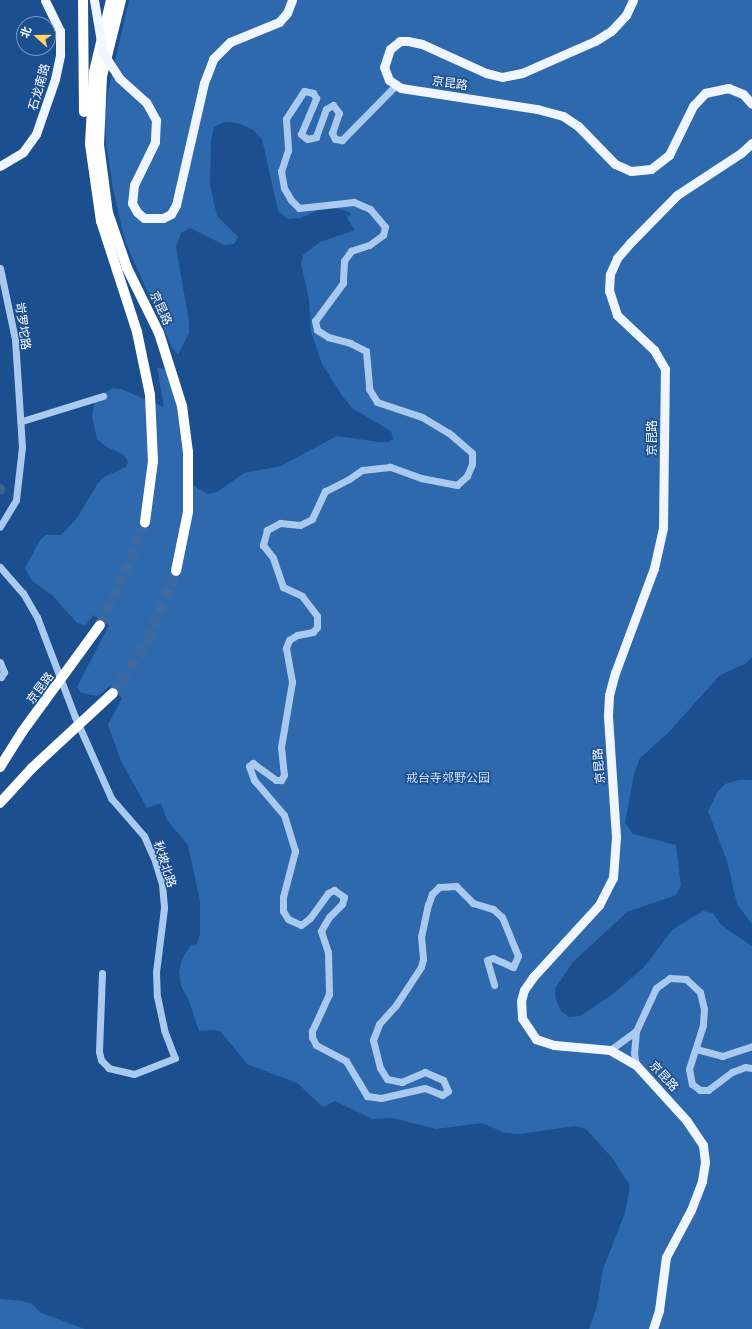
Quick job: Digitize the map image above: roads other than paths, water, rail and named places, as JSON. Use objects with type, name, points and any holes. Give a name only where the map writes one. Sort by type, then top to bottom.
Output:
[{"type":"highway","points":[[83,0],[85,145],[88,173],[94,184]]},
{"type":"highway","points":[[111,0],[94,72],[90,144],[94,184],[101,221],[137,332],[147,377],[153,441],[148,507],[145,522]]},
{"type":"highway","name":"京昆路","points":[[121,0],[102,76],[99,146],[108,212],[127,268],[168,357],[182,406],[188,452],[188,512],[176,571]]},
{"type":"highway","name":"京昆路","points":[[0,767],[22,732],[100,625]]},
{"type":"highway","points":[[0,803],[32,768],[113,693]]},
{"type":"main road","name":"石龙南路","points":[[0,166],[23,152],[36,134],[55,79],[60,55],[60,31],[45,0]]},
{"type":"main road","points":[[94,0],[103,53],[119,78],[146,102],[156,120],[154,142],[134,185],[132,203],[137,212],[144,218],[163,218],[171,214],[176,205],[204,83],[213,59],[230,42],[279,22],[287,13],[292,0]]},
{"type":"main road","name":"京昆路","points":[[633,0],[617,26],[602,37],[539,67],[511,75],[486,73],[422,44],[400,41],[390,48],[384,60],[386,74],[395,86],[414,91],[556,113],[578,126],[615,164],[636,171],[651,169],[669,155],[693,106],[705,93],[728,88],[743,94],[752,104]]},
{"type":"main road","name":"京昆路","points":[[653,1329],[659,1310],[666,1257],[696,1199],[704,1171],[705,1154],[700,1138],[687,1121],[636,1065],[610,1050],[545,1043],[530,1033],[520,1010],[527,985],[590,916],[605,896],[613,878],[616,837],[609,722],[610,694],[615,673],[654,568],[663,528],[665,370],[654,350],[617,315],[611,300],[609,281],[613,267],[622,252],[673,199],[741,153],[752,143]]},
{"type":"street","points":[[395,86],[342,140],[335,139],[332,133],[339,112],[333,105],[326,109],[316,137],[307,139],[301,134],[316,98],[313,93],[304,91],[286,119],[288,150],[281,171],[284,188],[290,200],[299,208],[309,209],[354,202],[370,209],[384,227],[383,236],[369,245],[351,251],[344,261],[343,283],[315,321],[317,330],[328,337],[350,343],[366,351],[369,389],[377,402],[422,417],[449,433],[472,453],[472,464],[467,476],[457,485],[421,478],[390,467],[362,470],[349,479],[325,491],[312,519],[300,524],[280,523],[267,530],[263,545],[273,558],[283,586],[302,596],[318,616],[317,627],[313,632],[297,635],[289,640],[286,648],[292,682],[282,747],[284,775],[281,780],[276,780],[253,763],[249,766],[254,780],[284,815],[295,851],[293,868],[283,897],[283,911],[288,919],[301,925],[310,918],[328,893],[334,890],[344,897],[342,904],[329,916],[321,931],[328,957],[329,994],[312,1030],[312,1037],[316,1044],[346,1061],[353,1068],[367,1096],[380,1098],[425,1088],[442,1095],[448,1091],[443,1080],[425,1072],[402,1082],[387,1079],[380,1068],[373,1040],[379,1024],[396,1005],[421,967],[423,959],[421,937],[428,905],[432,894],[439,887],[456,886],[473,903],[493,910],[502,917],[518,956],[514,967],[494,958],[488,960],[494,985]]},
{"type":"street","name":"岢罗坨路","points":[[0,268],[15,339],[22,421],[19,484],[16,500],[0,527]]},
{"type":"street","points":[[22,421],[103,396]]},
{"type":"street","name":"秋坡北路","points":[[0,567],[23,593],[37,617],[75,717],[112,798],[144,836],[154,858],[162,884],[164,908],[156,972],[157,996],[164,1030],[175,1058],[134,1074],[109,1068],[101,1060],[99,1051],[102,973]]},
{"type":"street","points":[[0,662],[4,672],[1,677]]},
{"type":"street","points":[[636,1065],[634,1053],[636,1031],[656,988],[670,978],[686,979],[700,992],[704,1008],[703,1025],[689,1075],[692,1084],[700,1090],[712,1089],[732,1072],[745,1067],[752,1068]]},
{"type":"street","points":[[610,1050],[636,1031]]},
{"type":"street","points":[[696,1049],[722,1056],[752,1046]]},
{"type":"tunnel","points":[[100,625],[125,573],[145,522]]},
{"type":"tunnel","points":[[113,693],[148,640],[176,571]]},
{"type":"park label","name":"戒台寺郊野公园","points":[[448,778]]}]
